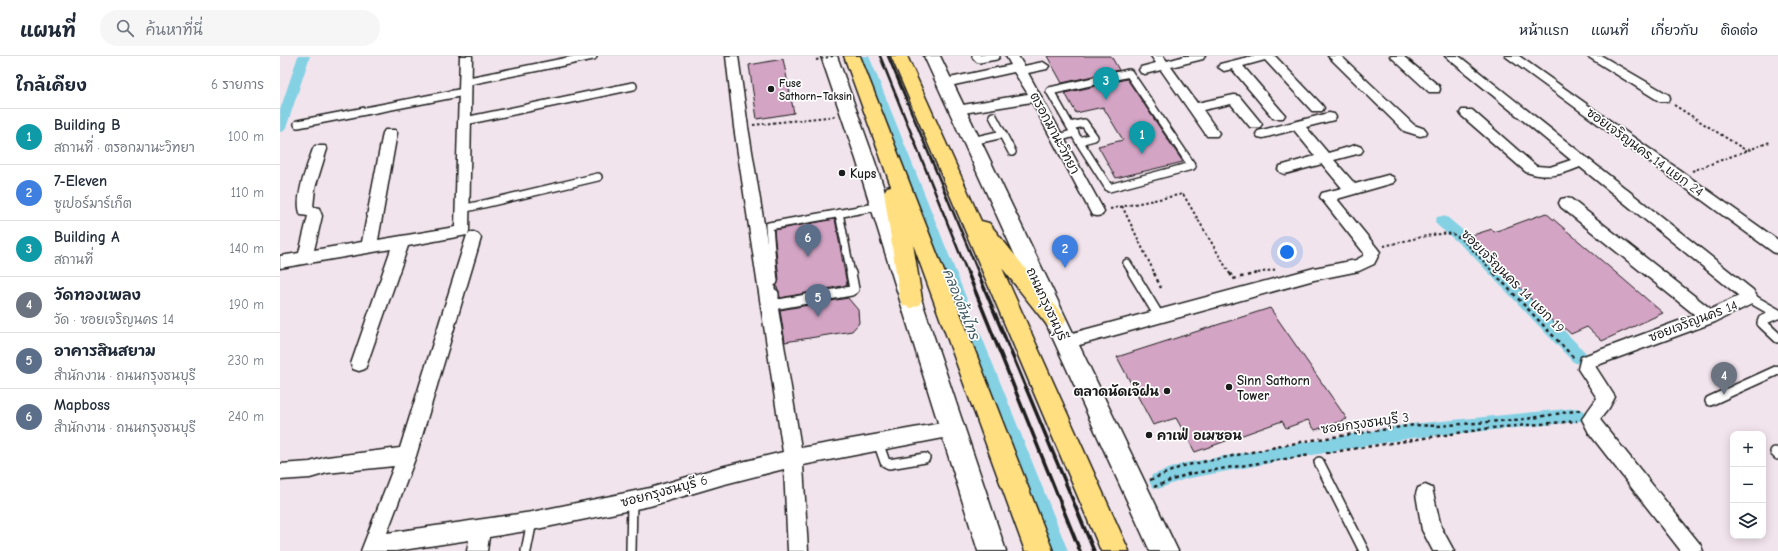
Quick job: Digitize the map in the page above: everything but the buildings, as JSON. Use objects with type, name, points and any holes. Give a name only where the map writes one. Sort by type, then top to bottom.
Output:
[{"type":"main road","points":[[852,56],[886,142],[1039,551]]},
{"type":"main road","name":"ถนนกรุงธนบุรี","points":[[932,56],[1164,551]]},
{"type":"main road","points":[[823,58],[850,114],[992,551]]},
{"type":"main road","points":[[902,60],[1115,551]]},
{"type":"main road","points":[[886,142],[911,299]]},
{"type":"main road","points":[[965,207],[1055,319]]},
{"type":"street","points":[[280,262],[402,240],[462,231],[465,121],[464,87],[466,56]]},
{"type":"street","points":[[732,56],[741,127],[793,458],[798,551]]},
{"type":"street","points":[[1145,70],[1161,61],[1199,56]]},
{"type":"street","points":[[1278,115],[1230,66],[1267,56],[1317,108]]},
{"type":"street","points":[[1334,56],[1409,128],[1420,132]]},
{"type":"street","points":[[1396,56],[1434,89]]},
{"type":"street","name":"ซอยเจริญนคร 14","points":[[1451,56],[1748,294],[1750,298],[1709,317],[1587,362],[1586,369]]},
{"type":"street","name":"ซอยเจริญนคร 14 แยก 24","points":[[1511,56],[1778,248]]},
{"type":"street","points":[[1593,56],[1664,98]]},
{"type":"street","points":[[1161,61],[1212,133]]},
{"type":"street","points":[[945,83],[1016,64],[1038,64]]},
{"type":"street","name":"ตรอกมานะวิทยา","points":[[1016,64],[1036,97],[1097,212]]},
{"type":"street","points":[[957,110],[1036,97]]},
{"type":"street","points":[[1194,108],[1234,99],[1259,129],[1298,126],[1329,116]]},
{"type":"street","points":[[1467,113],[1531,169],[1541,173],[1549,173],[1581,161]]},
{"type":"street","points":[[1298,126],[1352,190]]},
{"type":"street","points":[[369,246],[390,133]]},
{"type":"street","points":[[306,258],[315,216],[314,212],[306,211],[306,202],[311,178],[320,149]]},
{"type":"street","points":[[1285,169],[1356,150]]},
{"type":"street","points":[[1065,342],[1314,274],[1359,265],[1369,260],[1372,252],[1328,197],[1388,180]]},
{"type":"street","points":[[1566,203],[1709,317]]},
{"type":"street","points":[[372,548],[407,456],[473,238]]},
{"type":"street","points":[[359,364],[402,240]]},
{"type":"street","points":[[1586,369],[1606,397],[1603,404],[1596,409],[1591,419],[1605,442],[1693,551]]},
{"type":"street","name":"ซอยกรุงธนบุรี 6","points":[[372,548],[532,521],[632,501],[793,458],[953,429]]},
{"type":"street","points":[[280,472],[310,470],[327,466],[407,456]]},
{"type":"street","points":[[1425,494],[1432,530],[1444,551]]},
{"type":"street","points":[[477,551],[481,529]]},
{"type":"lane","points":[[298,124],[464,87],[593,56]]},
{"type":"lane","points":[[976,56],[979,59],[995,56]]},
{"type":"lane","points":[[1129,73],[1192,166],[1109,188],[1070,126],[1050,91],[1129,73]]},
{"type":"lane","points":[[465,121],[632,86]]},
{"type":"lane","points":[[993,116],[1012,152]]},
{"type":"lane","points":[[1070,126],[1085,123],[1094,137],[1079,141]]},
{"type":"lane","points":[[1058,138],[1074,133]]},
{"type":"lane","points":[[972,141],[1003,134]]},
{"type":"lane","points":[[462,209],[598,177]]},
{"type":"lane","points":[[839,213],[854,289],[851,291],[779,304],[776,303],[773,287],[769,226],[839,213],[881,206]]},
{"type":"lane","points":[[1127,263],[1159,316]]},
{"type":"lane","points":[[1750,298],[1777,314]]},
{"type":"lane","points":[[1777,314],[1763,320],[1762,323],[1778,338]]},
{"type":"lane","points":[[1710,401],[1778,370]]},
{"type":"lane","points":[[878,442],[885,462],[889,464],[926,458]]},
{"type":"lane","points":[[1317,457],[1364,551]]},
{"type":"lane","points":[[631,551],[632,501]]},
{"type":"lane","points":[[526,551],[532,521]]},
{"type":"path","points":[[823,58],[833,56]]},
{"type":"path","points":[[1664,98],[1747,151]]},
{"type":"path","points":[[741,127],[850,114]]},
{"type":"path","points":[[1678,176],[1770,142]]},
{"type":"path","points":[[1097,212],[1184,194],[1233,279],[1284,268]]},
{"type":"path","points":[[1122,206],[1161,288]]},
{"type":"path","name":"ซอยเจริญนคร 14 แยก 19","points":[[1369,249],[1441,234],[1456,236],[1469,247],[1586,369]]},
{"type":"path","name":"ซอยกรุงธนบุรี 3","points":[[1135,490],[1183,466],[1306,441],[1415,425],[1432,428],[1465,423],[1550,417],[1603,404]]},
{"type":"path","name":"ซอยกรุงธนบุรี 3","points":[[1135,490],[1188,474],[1317,457],[1491,428],[1591,419]]},
{"type":"waterway","points":[[280,128],[304,56]]},
{"type":"waterway","name":"คลองต้นไทร","points":[[863,56],[1059,551]]},
{"type":"waterway","points":[[1442,221],[1474,248],[1579,357]]},
{"type":"waterway","points":[[1158,481],[1185,471],[1307,448],[1411,431],[1577,415]]},
{"type":"railway","points":[[880,56],[968,274]]},
{"type":"railway","points":[[888,56],[979,274]]},
{"type":"railway","points":[[968,273],[1080,551]]},
{"type":"railway","points":[[978,273],[1094,551]]},
{"type":"place","name":"Fuse Sathorn–Taksin","points":[[771,89]]},
{"type":"place","name":"Building A","points":[[1106,100]]},
{"type":"place","name":"Building B","points":[[1142,154]]},
{"type":"place","name":"Kups","points":[[842,173]]},
{"type":"place","name":"Mapboss","points":[[808,257]]},
{"type":"place","name":"7-Eleven","points":[[1065,268]]},
{"type":"place","name":"อาคารสินสยาม","points":[[818,317]]},
{"type":"place","name":"Sinn Sathorn Tower","points":[[1229,387]]},
{"type":"place","name":"ตลาดนัดเจ๊ฝน","points":[[1167,391]]},
{"type":"place","name":"วัดทองเพลง","points":[[1724,395]]},
{"type":"place","name":"คาเฟ่ อเมซอน","points":[[1149,435]]}]
